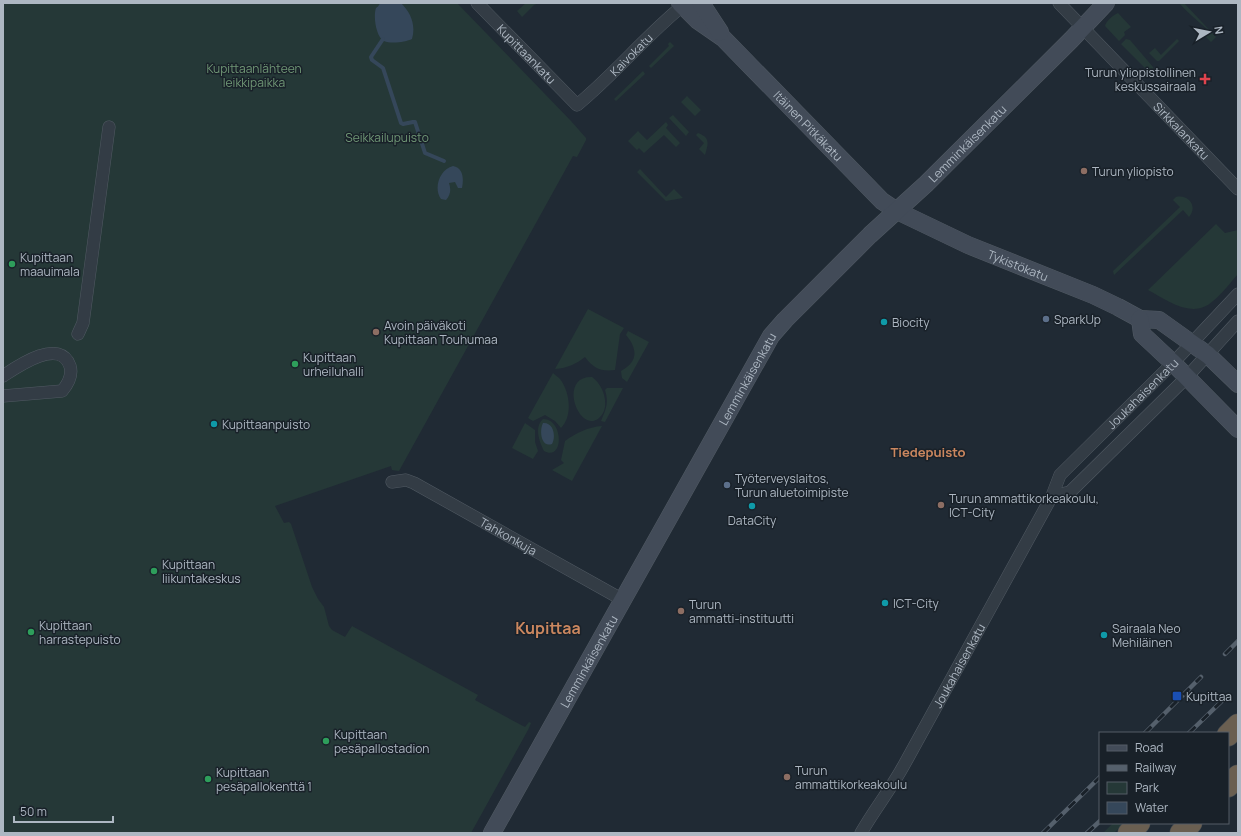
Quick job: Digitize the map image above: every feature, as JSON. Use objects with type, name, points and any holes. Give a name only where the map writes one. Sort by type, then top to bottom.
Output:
[{"type":"highway","points":[[1229,734],[1238,725]]},
{"type":"highway","points":[[1229,785],[1238,776]]},
{"type":"highway","points":[[1129,833],[1138,824]]},
{"type":"highway","points":[[1181,833],[1190,824]]},
{"type":"street","name":"Kupittaankatu","points":[[477,3],[577,105]]},
{"type":"street","name":"Itäinen Pitkäkatu","points":[[701,3],[723,38]]},
{"type":"street","name":"Sirkkalankatu","points":[[1058,3],[1083,27],[1238,189]]},
{"type":"street","name":"Lemminkäisenkatu","points":[[492,833],[771,336],[840,265],[931,180],[1106,3]]},
{"type":"street","name":"Kaivokatu","points":[[577,105],[590,95],[683,4]]},
{"type":"street","name":"Itäinen Pitkäkatu","points":[[683,4],[697,20],[723,38],[882,201],[897,211]]},
{"type":"street","points":[[78,334],[83,323],[109,127]]},
{"type":"street","name":"Tykistökatu","points":[[897,211],[968,245],[1118,306],[1140,319],[1159,320],[1208,355],[1238,384]]},
{"type":"street","name":"Joukahaisenkatu","points":[[861,833],[871,815],[896,780],[1052,496],[1060,475],[1172,363],[1238,294]]},
{"type":"street","points":[[1140,319],[1142,334],[1187,377],[1238,430]]},
{"type":"street","name":"Joukahaisenkatu","points":[[1052,496],[1070,492],[1187,377],[1238,321]]},
{"type":"street","points":[[3,376],[26,361],[41,355],[59,354],[66,358],[70,368],[69,383],[62,391],[3,396]]},
{"type":"street","name":"Tahkonkuja","points":[[392,482],[406,480],[414,483],[623,600]]},
{"type":"green space","name":"Kupittaanpuisto","points":[[3,3],[457,3],[586,138],[577,157],[573,156],[399,471],[392,470],[391,466],[275,506],[284,523],[289,522],[291,524],[312,587],[324,607],[329,626],[332,630],[345,637],[352,626],[478,695],[475,700],[525,727],[529,722],[531,723],[471,833],[3,833]]},
{"type":"green space","points":[[526,3],[539,3],[534,5],[522,17],[517,11]]},
{"type":"green space","points":[[1179,3],[1184,3],[1216,37],[1211,42],[1204,35],[1208,30],[1189,14]]},
{"type":"green space","points":[[1118,13],[1131,27],[1124,32],[1125,35],[1119,41],[1105,26],[1110,18]]},
{"type":"green space","points":[[1126,39],[1130,40],[1153,67],[1154,71],[1151,74],[1121,44]]},
{"type":"green space","points":[[1177,39],[1179,41],[1159,61],[1157,61],[1149,53],[1155,48],[1161,55]]},
{"type":"green space","points":[[670,42],[674,46],[651,68],[649,66],[669,46],[668,44]]},
{"type":"green space","points":[[643,71],[645,74],[616,101],[614,99]]},
{"type":"green space","points":[[687,96],[701,110],[695,116],[681,102]]},
{"type":"green space","points":[[673,115],[689,132],[686,136],[669,118]]},
{"type":"green space","points":[[666,122],[668,125],[666,128],[680,143],[676,147],[664,135],[644,153],[639,148],[637,150],[628,141],[638,131],[647,140]]},
{"type":"green space","points":[[698,133],[705,137],[708,142],[705,155],[699,149],[704,143],[696,135]]},
{"type":"green space","points":[[640,169],[666,197],[674,189],[683,198],[666,201],[637,172]]},
{"type":"green space","points":[[1176,197],[1185,197],[1191,202],[1193,209],[1189,217],[1183,210],[1114,275],[1113,271],[1180,207],[1173,200]]},
{"type":"green space","points":[[1216,224],[1225,233],[1238,230],[1238,274],[1220,295],[1205,306],[1197,309],[1188,309],[1171,303],[1148,290]]},
{"type":"green space","points":[[588,309],[624,328],[620,334],[615,370],[601,370],[591,364],[585,357],[572,365],[555,369]]},
{"type":"green space","points":[[628,331],[649,342],[627,382],[622,378],[621,371],[631,364],[634,355],[633,345],[626,335]]},
{"type":"green space","points":[[553,373],[560,379],[568,397],[569,411],[565,423],[561,428],[555,421],[545,415],[533,421],[528,418]]},
{"type":"green space","points":[[592,377],[600,385],[603,391],[605,408],[603,414],[599,418],[592,421],[585,419],[579,412],[575,404],[574,394],[576,385],[581,379]]},
{"type":"green space","points":[[607,388],[623,388],[605,422],[601,421],[606,406],[607,399],[605,390]]},
{"type":"green space","points":[[543,419],[550,421],[558,432],[558,446],[555,451],[551,453],[544,451],[539,439],[538,430],[540,422]]},
{"type":"green space","points":[[525,423],[535,430],[535,442],[538,451],[533,459],[512,448]]},
{"type":"green space","points":[[602,426],[572,481],[552,470],[564,463],[561,460],[565,441],[582,431]]},
{"type":"green space","points":[[1112,824],[1123,824],[1114,833],[1103,833]]},
{"type":"water","points":[[380,3],[401,3],[405,7],[413,24],[412,39],[402,42],[387,42],[381,39],[377,31],[375,16],[376,8]]},
{"type":"water","points":[[453,166],[461,171],[463,181],[462,188],[458,188],[455,182],[449,183],[449,196],[446,200],[441,199],[438,190],[439,180],[441,175],[448,168]]},
{"type":"water","points":[[543,423],[547,423],[552,427],[554,438],[552,444],[545,444],[543,441],[541,430]]},
{"type":"waterway","points":[[383,39],[371,57],[372,60],[383,68],[401,123],[415,122],[425,153],[444,161]]},
{"type":"railway","points":[[1225,654],[1238,641]]},
{"type":"railway","points":[[1146,732],[1201,677]]},
{"type":"railway","points":[[1190,732],[1224,699]]},
{"type":"railway","points":[[1043,833],[1099,778]]},
{"type":"railway","points":[[1087,833],[1099,822]]},
{"type":"place","name":"Turun yliopistollinen keskussairaala","points":[[1205,79]]},
{"type":"place","name":"Turun yliopisto","points":[[1084,171]]},
{"type":"place","name":"Kupittaan maauimala","points":[[12,264]]},
{"type":"place","name":"SparkUp","points":[[1046,319]]},
{"type":"place","name":"Biocity","points":[[884,322]]},
{"type":"place","name":"Avoin päiväkoti Kupittaan Touhumaa","points":[[376,332]]},
{"type":"place","name":"Kupittaan urheiluhalli","points":[[295,364]]},
{"type":"place","name":"Kupittaanpuisto","points":[[214,424]]},
{"type":"place","name":"Työterveyslaitos, Turun aluetoimipiste","points":[[727,485]]},
{"type":"place","name":"Turun ammattikorkeakoulu, ICT-City","points":[[941,505]]},
{"type":"place","name":"DataCity","points":[[752,506]]},
{"type":"place","name":"Kupittaan liikuntakeskus","points":[[154,571]]},
{"type":"place","name":"ICT-City","points":[[885,603]]},
{"type":"place","name":"Turun ammatti-instituutti","points":[[681,611]]},
{"type":"place","name":"Kupittaan harrastepuisto","points":[[31,632]]},
{"type":"place","name":"Sairaala Neo Mehiläinen","points":[[1104,635]]},
{"type":"place","name":"Kupittaa","points":[[1177,696]]},
{"type":"place","name":"Kupittaan pesäpallostadion","points":[[326,741]]},
{"type":"place","name":"Turun ammattikorkeakoulu","points":[[787,777]]},
{"type":"place","name":"Kupittaan pesäpallokenttä 1","points":[[208,779]]},
{"type":"district","name":"Tiedepuisto","points":[[928,452]]},
{"type":"district","name":"Kupittaa","points":[[548,628]]},
{"type":"park label","name":"Kupittaanlähteen leikkipaikka","points":[[254,75]]},
{"type":"park label","name":"Seikkailupuisto","points":[[387,137]]}]
